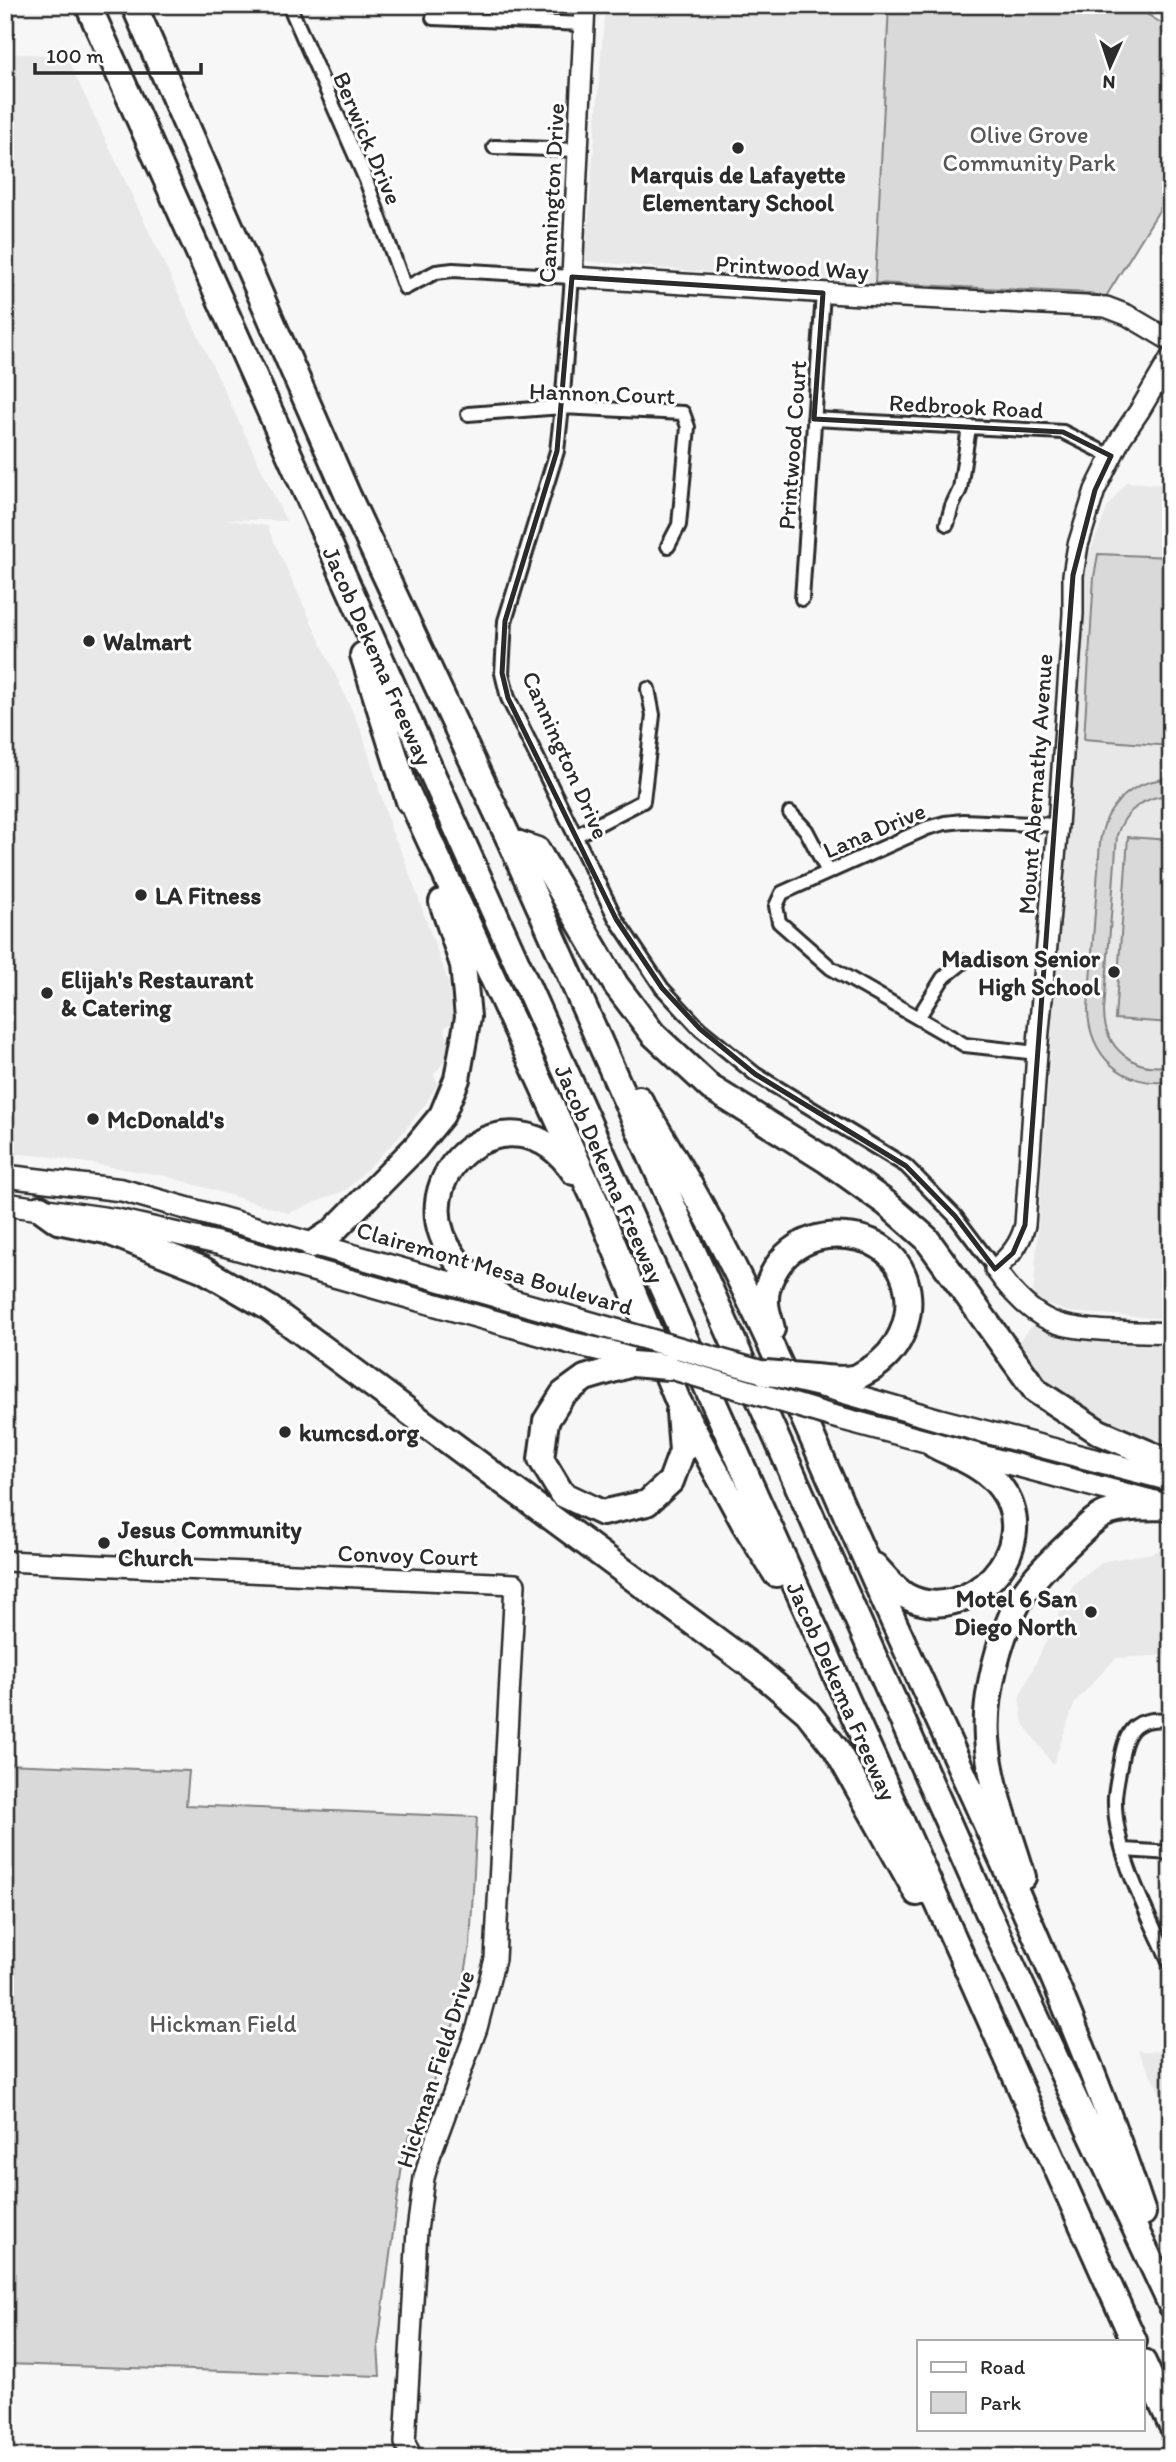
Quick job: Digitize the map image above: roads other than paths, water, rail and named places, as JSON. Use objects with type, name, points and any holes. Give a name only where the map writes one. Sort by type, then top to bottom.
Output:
[{"type":"highway","name":"Jacob Dekema Freeway","points":[[88,5],[1133,2340]]},
{"type":"highway","name":"Jacob Dekema Freeway","points":[[138,12],[348,496],[510,842],[1009,1959],[1171,2305]]},
{"type":"highway","points":[[312,1245],[333,1231],[415,1147],[442,1115],[457,1079],[468,1017],[463,965],[325,538]]},
{"type":"highway","points":[[405,787],[598,1207],[678,1401],[744,1523],[824,1651]]},
{"type":"highway","points":[[510,842],[537,850],[616,985],[653,1034],[711,1088],[836,1167],[886,1203],[926,1238],[1036,1391],[1099,1432],[1171,1463]]},
{"type":"highway","points":[[583,1006],[681,1168],[728,1256],[774,1370],[845,1516],[1046,1959],[1105,2103],[1171,2296]]},
{"type":"highway","points":[[500,1296],[471,1275],[456,1258],[440,1230],[440,1188],[460,1156],[471,1146],[490,1137],[514,1134],[536,1139],[564,1157],[598,1207]]},
{"type":"highway","points":[[40,1209],[58,1221],[106,1231],[202,1269],[269,1308],[761,1673],[807,1712],[836,1749],[992,2025]]},
{"type":"highway","points":[[827,1234],[873,1241],[890,1254],[903,1272],[908,1294],[906,1319],[900,1339],[887,1359],[856,1377],[818,1382],[774,1370],[766,1302],[771,1277],[789,1252],[806,1241],[827,1234]]},
{"type":"highway","points":[[668,1367],[632,1361],[585,1378],[564,1394],[546,1421],[541,1459],[562,1494],[602,1513],[647,1503],[671,1481],[682,1451],[678,1401]]},
{"type":"highway","points":[[845,1516],[876,1566],[905,1596],[923,1602],[944,1603],[961,1598],[990,1581],[1010,1554],[1014,1521],[1009,1504],[1002,1489],[984,1471],[934,1444]]},
{"type":"highway","points":[[1046,1959],[1010,1833],[992,1783],[986,1736],[991,1685],[1002,1640],[1021,1598],[1054,1558],[1099,1517],[1126,1508],[1171,1507]]},
{"type":"highway","points":[[1144,2364],[1171,2424]]},
{"type":"main road","name":"Clairemont Mesa Boulevard","points":[[5,1175],[122,1190],[623,1332],[774,1370]]},
{"type":"main road","name":"Clairemont Mesa Boulevard","points":[[5,1204],[117,1220],[217,1243],[632,1361]]},
{"type":"main road","points":[[668,1367],[832,1416],[1171,1507]]},
{"type":"main road","points":[[818,1382],[940,1420],[1171,1480]]},
{"type":"street","name":"Berwick Drive","points":[[289,5],[366,180],[405,288]]},
{"type":"street","points":[[433,18],[584,15]]},
{"type":"street","name":"Cannington Drive","points":[[584,15],[572,277],[562,407],[556,451],[505,621],[502,673],[508,698],[615,919],[662,988],[700,1029],[755,1074],[906,1166],[955,1216],[995,1269]]},
{"type":"street","points":[[494,147],[578,150]]},
{"type":"street","name":"Printwood Way","points":[[405,288],[436,272],[453,270],[1106,307],[1127,315],[1171,341]]},
{"type":"street","name":"Printwood Court","points":[[802,599],[823,293]]},
{"type":"street","name":"Mount Abernathy Avenue","points":[[995,1269],[1013,1253],[1025,1225],[1037,1053],[1058,825],[1073,614],[1073,575],[1078,545],[1095,490],[1111,456],[1171,357]]},
{"type":"street","name":"Hannon Court","points":[[468,414],[562,407],[683,413],[688,427],[679,525],[668,546]]},
{"type":"street","name":"Redbrook Road","points":[[814,419],[1063,432],[1111,456]]},
{"type":"street","points":[[947,524],[960,489],[970,427]]},
{"type":"street","points":[[575,836],[643,801],[653,715],[648,689]]},
{"type":"street","points":[[790,813],[806,830],[828,872]]},
{"type":"street","name":"Lana Drive","points":[[918,1018],[831,968],[779,922],[776,906],[782,892],[927,828],[945,823],[963,821],[1058,825]]},
{"type":"street","points":[[963,962],[943,978],[918,1018],[965,1045],[1037,1053]]},
{"type":"street","points":[[995,1269],[1008,1287],[1030,1308],[1049,1321],[1069,1327],[1171,1333]]},
{"type":"street","name":"Convoy Court","points":[[5,1561],[515,1584]]},
{"type":"street","name":"Hickman Field Drive","points":[[404,2452],[417,2231],[424,2178],[477,2028],[495,1959],[515,1584]]},
{"type":"street","points":[[1171,1720],[1152,1718],[1132,1728],[1122,1750],[1115,1797],[1118,1833],[1131,1874],[1171,1965]]},
{"type":"street","points":[[1124,1850],[1171,1853]]},
{"type":"place","name":"Marquis de Lafayette Elementary School","points":[[738,148]]},
{"type":"place","name":"Walmart","points":[[89,641]]},
{"type":"place","name":"LA Fitness","points":[[141,895]]},
{"type":"place","name":"Madison Senior High School","points":[[1114,972]]},
{"type":"place","name":"Elijah's Restaurant & Catering","points":[[47,993]]},
{"type":"place","name":"McDonald's","points":[[93,1119]]},
{"type":"place","name":"kumcsd.org","points":[[285,1432]]},
{"type":"place","name":"Jesus Community Church","points":[[104,1543]]},
{"type":"place","name":"Motel 6 San Diego North","points":[[1091,1612]]},
{"type":"park label","name":"Olive Grove Community Park","points":[[1029,148]]},
{"type":"park label","name":"Hickman Field","points":[[223,2023]]}]
